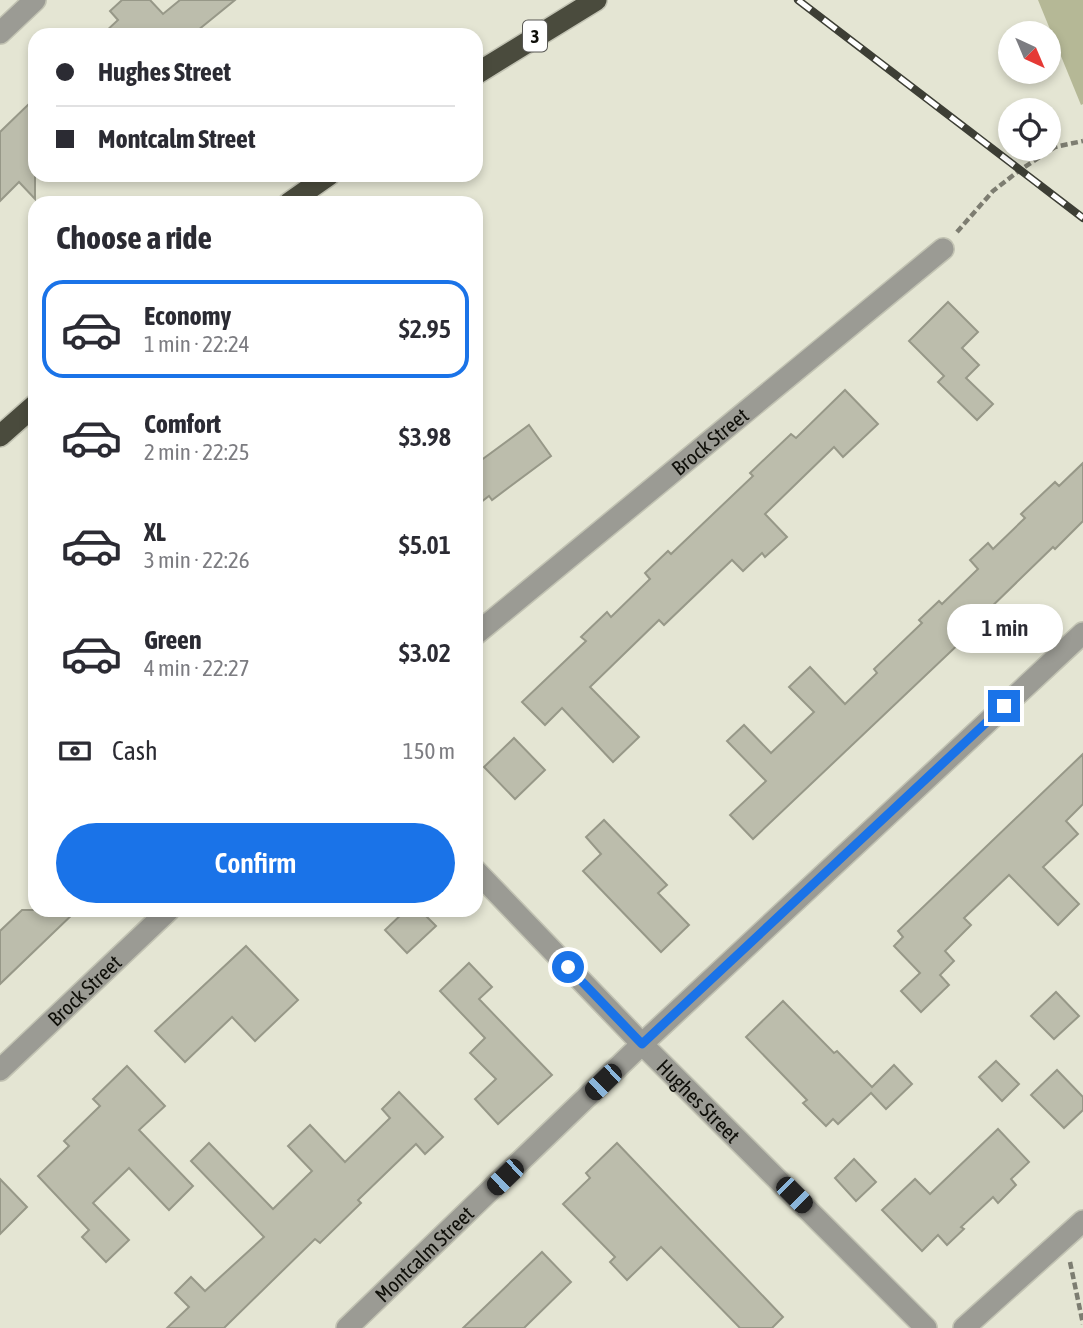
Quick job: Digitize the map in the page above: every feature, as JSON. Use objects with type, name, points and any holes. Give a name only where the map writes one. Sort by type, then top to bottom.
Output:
[{"type":"highway","name":"3","points":[[483,70],[596,0]]},
{"type":"highway","points":[[299,196],[319,182]]},
{"type":"highway","points":[[0,436],[28,411]]},
{"type":"street","points":[[0,33],[35,0]]},
{"type":"street","name":"Brock Street","points":[[483,628],[943,249]]},
{"type":"street","name":"Montcalm Street","points":[[347,1328],[642,1044],[1083,633]]},
{"type":"street","name":"Hughes Street","points":[[483,878],[642,1044],[926,1328]]},
{"type":"street","name":"Brock Street","points":[[0,1070],[162,917]]},
{"type":"street","points":[[964,1328],[1083,1221]]},
{"type":"path","points":[[943,249],[993,191],[1020,170],[1055,147],[1083,141]]},
{"type":"path","points":[[1065,1237],[1083,1324]]},
{"type":"green space","points":[[1038,0],[1083,0],[1081,105],[1061,56],[1061,21],[1047,21]]},
{"type":"building","points":[[122,0],[150,0],[163,14],[180,0],[235,0],[201,28],[109,28],[118,20],[110,11]]},
{"type":"building","points":[[28,105],[28,182],[35,182],[35,196],[19,182],[0,201],[0,132]]},
{"type":"building","points":[[948,302],[978,332],[962,348],[979,365],[966,378],[993,404],[977,420],[938,382],[944,376],[909,341]]},
{"type":"building","points":[[845,390],[878,424],[843,457],[834,447],[765,514],[787,537],[765,557],[762,553],[743,571],[732,560],[664,625],[659,620],[590,687],[639,737],[613,762],[562,708],[545,725],[522,702],[586,641],[581,637],[607,612],[611,617],[650,579],[645,573],[668,551],[671,554],[753,476],[750,473],[791,434],[796,438]]},
{"type":"building","points":[[529,425],[551,456],[492,500],[489,496],[483,501],[483,459]]},
{"type":"building","points":[[1083,463],[1083,521],[982,616],[985,619],[753,839],[730,815],[766,781],[727,741],[744,725],[771,753],[814,712],[789,687],[810,667],[845,704],[877,673],[874,669],[922,623],[919,620],[939,601],[942,604],[978,569],[970,560],[988,543],[993,549],[1025,518],[1021,514],[1055,482],[1059,486]]},
{"type":"building","points":[[514,738],[545,770],[515,799],[484,767]]},
{"type":"building","points":[[1083,754],[1083,804],[1066,821],[1078,834],[1043,867],[1079,904],[1058,925],[1009,875],[964,918],[971,925],[945,951],[954,961],[940,975],[949,985],[921,1012],[901,991],[920,973],[894,946],[903,937],[898,931]]},
{"type":"building","points":[[604,820],[667,885],[658,893],[689,925],[661,952],[583,871],[601,854],[586,837]]},
{"type":"building","points":[[22,910],[28,910],[28,917],[70,917],[0,984],[0,931]]},
{"type":"building","points":[[399,917],[427,917],[436,926],[407,953],[385,930]]},
{"type":"building","points":[[246,946],[298,1000],[255,1041],[232,1017],[185,1062],[155,1031]]},
{"type":"building","points":[[469,963],[492,987],[479,999],[552,1075],[498,1124],[475,1099],[496,1079],[470,1053],[485,1038],[440,991]]},
{"type":"building","points":[[1056,992],[1079,1016],[1054,1039],[1031,1016]]},
{"type":"building","points":[[783,1001],[872,1087],[894,1065],[912,1084],[886,1109],[871,1093],[838,1124],[833,1119],[826,1126],[803,1103],[807,1100],[746,1037]]},
{"type":"building","points":[[996,1061],[1019,1084],[1002,1101],[979,1077]]},
{"type":"building","points":[[127,1066],[165,1106],[139,1130],[193,1186],[169,1210],[129,1168],[93,1203],[129,1240],[106,1262],[82,1237],[89,1230],[38,1176],[69,1146],[64,1141],[100,1106],[93,1099]]},
{"type":"building","points":[[1057,1070],[1083,1097],[1083,1110],[1064,1128],[1031,1095]]},
{"type":"building","points":[[399,1092],[443,1137],[425,1154],[416,1144],[358,1200],[361,1203],[320,1243],[315,1239],[224,1328],[167,1328],[189,1307],[175,1293],[191,1277],[205,1291],[264,1237],[191,1161],[209,1143],[273,1209],[312,1171],[288,1146],[310,1125],[345,1162],[390,1118],[382,1109]]},
{"type":"building","points":[[998,1129],[1029,1162],[1011,1179],[1016,1185],[998,1203],[993,1197],[961,1227],[964,1229],[947,1245],[938,1235],[922,1251],[882,1210],[915,1179],[930,1194]]},
{"type":"building","points":[[617,1143],[783,1317],[772,1328],[740,1328],[661,1247],[627,1280],[610,1262],[615,1257],[563,1204],[590,1178],[586,1173]]},
{"type":"building","points":[[854,1159],[876,1182],[856,1201],[835,1178]]},
{"type":"building","points":[[0,1179],[27,1207],[0,1234]]},
{"type":"building","points":[[542,1252],[571,1282],[524,1328],[463,1328]]},
{"type":"railway","points":[[798,0],[1083,218]]},
{"type":"route","points":[[568,967],[642,1044],[1004,706]]}]
